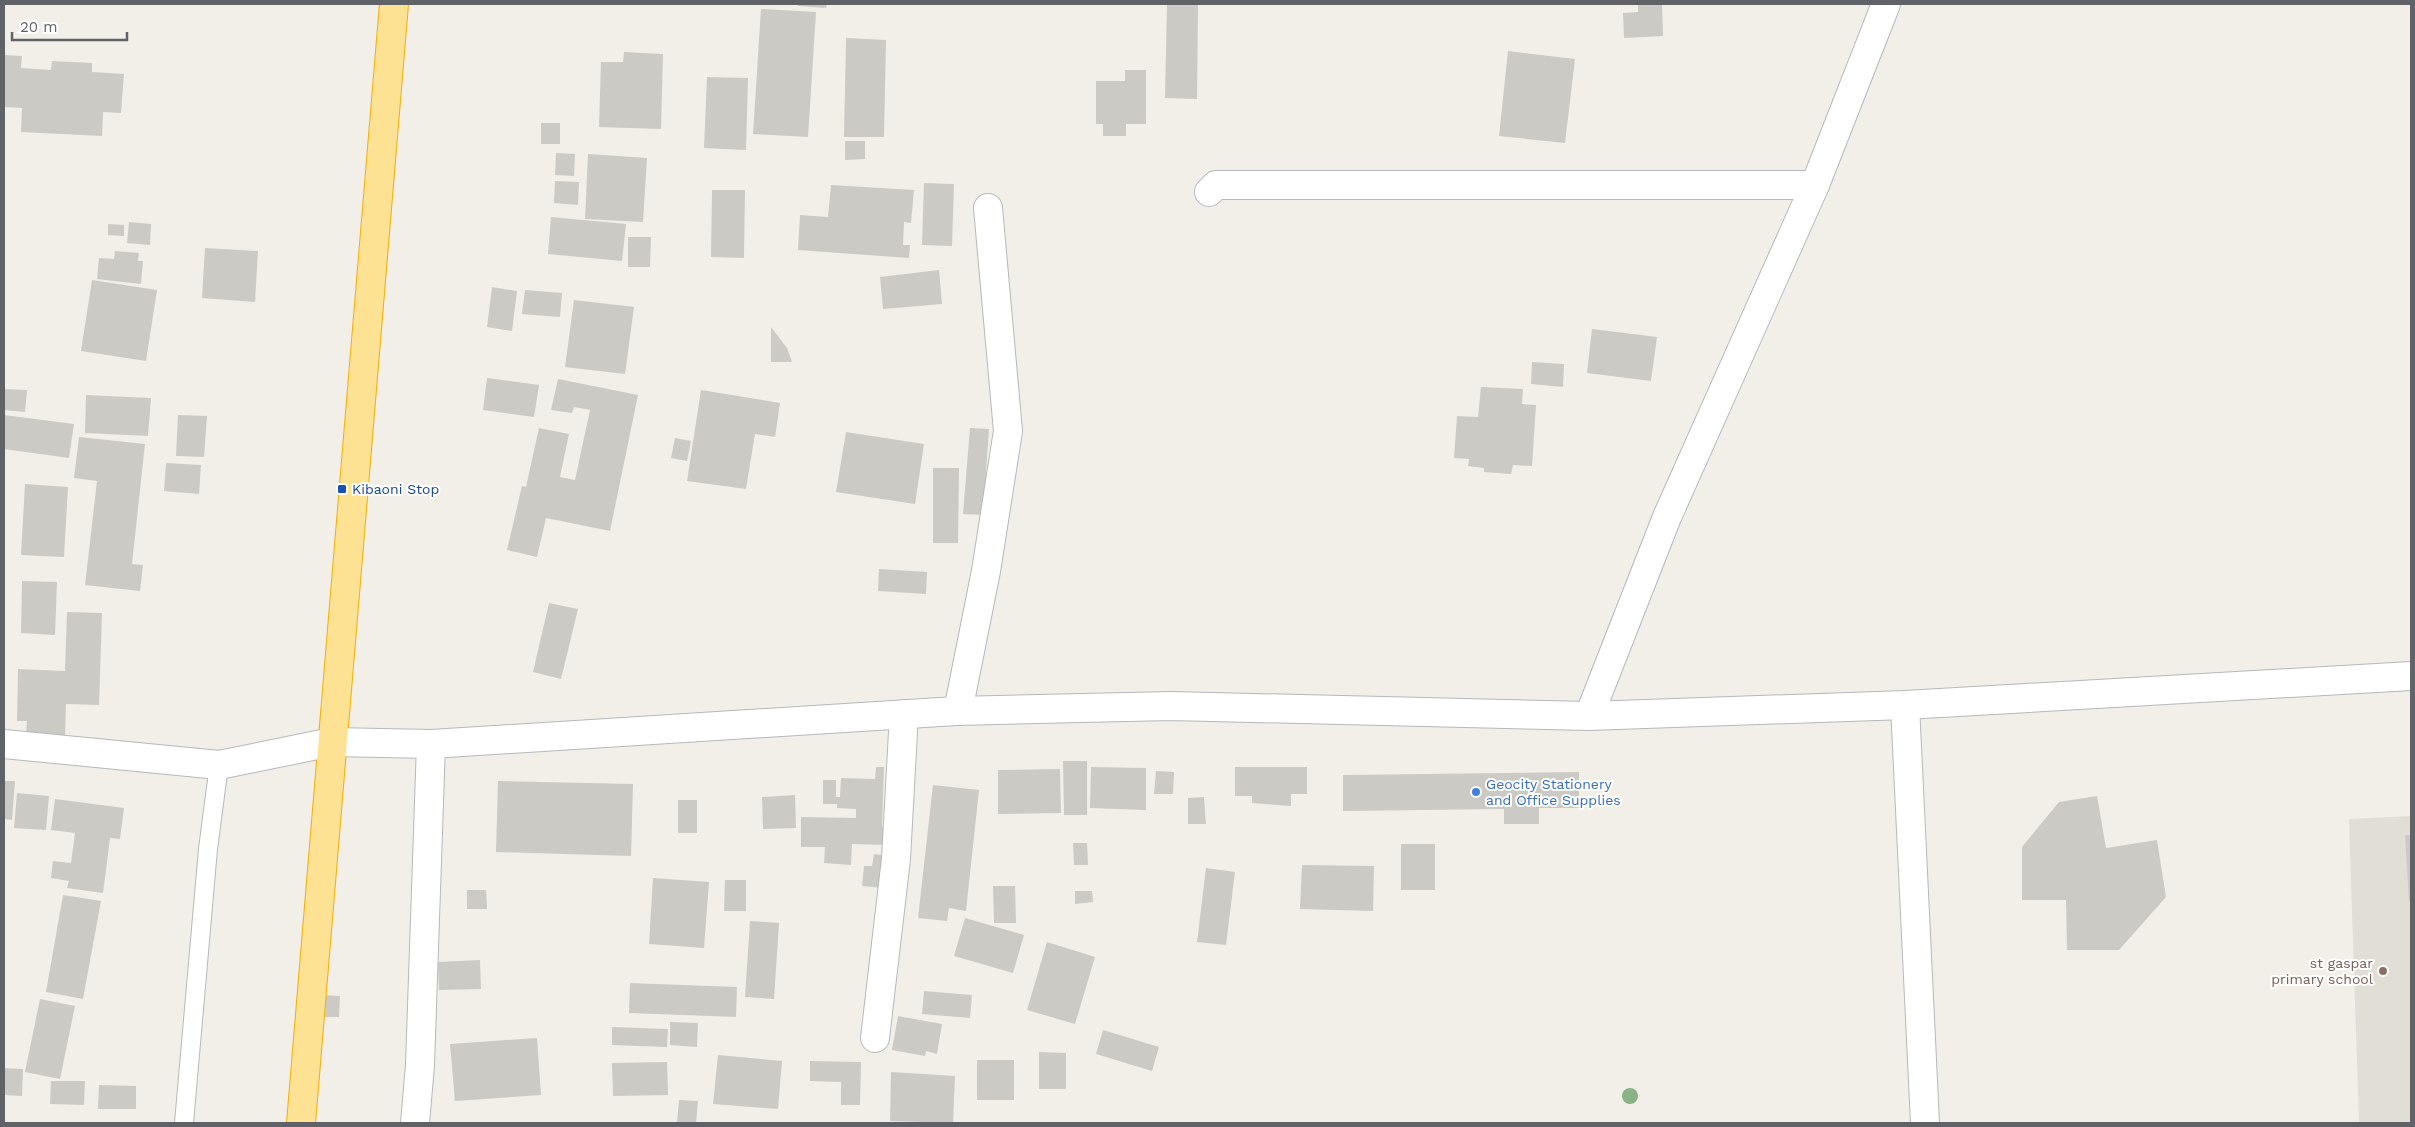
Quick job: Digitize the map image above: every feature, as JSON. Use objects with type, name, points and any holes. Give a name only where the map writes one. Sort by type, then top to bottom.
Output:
[{"type":"highway","points":[[301,1123],[394,4]]},
{"type":"street","points":[[1589,716],[1667,517],[1815,185],[1886,4]]},
{"type":"street","points":[[1209,192],[1216,185],[1815,185]]},
{"type":"street","points":[[958,711],[986,571],[1008,431],[988,208]]},
{"type":"street","points":[[4,744],[220,765],[332,742],[431,744],[958,711],[1171,706],[1589,716],[1905,706],[2411,676]]},
{"type":"street","points":[[1905,706],[1925,1123]]},
{"type":"street","points":[[875,1038],[896,859],[904,714]]},
{"type":"street","points":[[415,1123],[420,1065],[431,744]]},
{"type":"lane","points":[[184,1123],[208,849],[220,765]]},
{"type":"shaded area","name":"st gaspar primary school","points":[[2411,816],[2411,1123],[2359,1123],[2349,819]]},
{"type":"building","points":[[798,4],[827,4],[826,8],[798,6]]},
{"type":"building","points":[[1167,4],[1198,4],[1197,99],[1165,98]]},
{"type":"building","points":[[1638,4],[1662,4],[1663,36],[1624,38],[1623,13],[1638,12]]},
{"type":"building","points":[[761,9],[816,12],[808,137],[753,134]]},
{"type":"building","points":[[846,38],[886,40],[884,137],[844,137]]},
{"type":"building","points":[[1508,51],[1575,59],[1565,143],[1499,136]]},
{"type":"building","points":[[624,52],[663,54],[661,129],[599,127],[601,62],[623,62]]},
{"type":"building","points":[[4,55],[22,56],[21,68],[51,70],[52,61],[92,63],[92,72],[124,74],[121,113],[103,112],[102,136],[21,132],[22,108],[4,107]]},
{"type":"building","points":[[1125,70],[1146,70],[1146,124],[1126,124],[1126,136],[1103,136],[1103,124],[1096,124],[1096,81],[1125,81]]},
{"type":"building","points":[[707,77],[748,78],[746,150],[704,148]]},
{"type":"building","points":[[541,123],[560,123],[560,144],[541,144]]},
{"type":"building","points":[[845,141],[865,141],[865,159],[845,160]]},
{"type":"building","points":[[556,153],[575,154],[574,176],[555,175]]},
{"type":"building","points":[[588,154],[647,158],[643,222],[585,219]]},
{"type":"building","points":[[555,181],[579,182],[578,205],[554,203]]},
{"type":"building","points":[[924,183],[954,184],[952,246],[922,245]]},
{"type":"building","points":[[831,185],[914,190],[911,223],[904,222],[903,245],[910,245],[909,258],[798,250],[800,215],[828,217]]},
{"type":"building","points":[[712,190],[745,190],[744,258],[711,257]]},
{"type":"building","points":[[551,217],[626,224],[622,261],[548,254]]},
{"type":"building","points":[[129,222],[151,224],[150,245],[127,243]]},
{"type":"building","points":[[108,224],[124,225],[124,236],[108,235]]},
{"type":"building","points":[[628,237],[651,237],[650,267],[628,267]]},
{"type":"building","points":[[205,248],[258,251],[255,302],[202,298]]},
{"type":"building","points":[[115,251],[139,253],[138,261],[143,261],[141,284],[97,279],[99,258],[114,259]]},
{"type":"building","points":[[939,270],[942,304],[883,309],[880,277]]},
{"type":"building","points":[[92,280],[157,290],[146,361],[81,351]]},
{"type":"building","points":[[492,287],[517,291],[512,331],[487,327]]},
{"type":"building","points":[[525,290],[562,293],[560,317],[522,314]]},
{"type":"building","points":[[574,300],[634,307],[625,374],[565,367]]},
{"type":"building","points":[[771,327],[787,348],[792,362],[771,362]]},
{"type":"building","points":[[1592,329],[1657,337],[1651,381],[1587,373]]},
{"type":"building","points":[[1532,362],[1564,364],[1563,387],[1531,384]]},
{"type":"building","points":[[487,378],[539,385],[534,417],[483,410]]},
{"type":"building","points":[[558,379],[638,395],[610,531],[546,518],[537,557],[507,550],[522,486],[526,487],[539,428],[569,434],[560,477],[575,480],[590,410],[574,407],[572,413],[551,410]]},
{"type":"building","points":[[1481,387],[1523,389],[1522,404],[1536,405],[1532,466],[1513,465],[1511,474],[1484,472],[1484,468],[1468,466],[1469,459],[1454,458],[1457,416],[1478,417]]},
{"type":"building","points":[[4,389],[27,390],[25,412],[4,410]]},
{"type":"building","points":[[701,390],[780,403],[775,437],[755,434],[746,489],[687,481]]},
{"type":"building","points":[[86,395],[151,398],[148,436],[85,433]]},
{"type":"building","points":[[4,415],[74,424],[69,458],[4,449]]},
{"type":"building","points":[[178,415],[207,416],[204,457],[176,456]]},
{"type":"building","points":[[970,428],[989,429],[983,515],[963,514]]},
{"type":"building","points":[[846,432],[924,444],[915,504],[836,492]]},
{"type":"building","points":[[79,437],[145,444],[132,564],[143,565],[140,591],[85,585],[97,481],[74,478]]},
{"type":"building","points":[[675,438],[691,441],[687,461],[671,458]]},
{"type":"building","points":[[166,463],[201,465],[199,494],[164,491]]},
{"type":"building","points":[[933,468],[959,468],[958,543],[933,543]]},
{"type":"building","points":[[25,484],[68,487],[64,557],[21,555]]},
{"type":"building","points":[[879,569],[927,572],[926,594],[878,591]]},
{"type":"building","points":[[22,581],[57,582],[55,635],[21,633]]},
{"type":"building","points":[[549,603],[578,609],[561,679],[533,672]]},
{"type":"building","points":[[67,612],[102,613],[99,705],[66,704],[65,737],[26,736],[27,721],[17,721],[18,669],[65,671]]},
{"type":"building","points":[[1063,761],[1087,761],[1087,815],[1064,815]]},
{"type":"building","points":[[876,767],[884,767],[882,827],[888,827],[888,845],[852,844],[851,865],[824,863],[825,847],[801,847],[801,817],[856,818],[856,809],[837,808],[837,804],[823,804],[823,780],[836,780],[836,797],[840,797],[841,778],[875,779]]},
{"type":"building","points":[[1091,767],[1146,768],[1146,810],[1090,808]]},
{"type":"building","points":[[1235,767],[1307,767],[1307,794],[1291,794],[1291,806],[1252,803],[1252,796],[1235,796]]},
{"type":"building","points":[[1060,769],[1061,813],[998,814],[998,770]]},
{"type":"building","points":[[1156,771],[1174,772],[1173,794],[1154,794]]},
{"type":"building","points":[[1579,772],[1579,808],[1539,808],[1539,824],[1504,824],[1504,809],[1343,811],[1343,775]]},
{"type":"building","points":[[4,781],[15,781],[12,820],[4,819]]},
{"type":"building","points":[[498,781],[633,784],[631,856],[496,852]]},
{"type":"building","points":[[933,785],[979,790],[966,911],[949,908],[947,921],[918,918]]},
{"type":"building","points":[[17,793],[49,796],[46,830],[14,828]]},
{"type":"building","points":[[795,795],[796,828],[763,829],[762,797]]},
{"type":"building","points":[[2097,796],[2106,848],[2157,840],[2166,897],[2119,950],[2067,950],[2066,900],[2022,900],[2022,847],[2059,802]]},
{"type":"building","points":[[1204,797],[1206,824],[1188,824],[1188,798]]},
{"type":"building","points":[[55,799],[124,808],[120,839],[110,838],[103,893],[67,888],[69,881],[51,878],[53,861],[71,863],[75,833],[51,830]]},
{"type":"building","points":[[678,800],[697,800],[697,833],[678,833]]},
{"type":"building","points":[[2405,835],[2411,835],[2411,901],[2409,901]]},
{"type":"building","points":[[1073,843],[1087,843],[1088,865],[1074,865]]},
{"type":"building","points":[[1401,844],[1435,844],[1435,890],[1401,890]]},
{"type":"building","points":[[874,854],[888,856],[884,888],[862,886],[864,866],[872,866]]},
{"type":"building","points":[[1302,865],[1374,866],[1373,911],[1300,909]]},
{"type":"building","points":[[1206,868],[1235,872],[1226,945],[1197,942]]},
{"type":"building","points":[[653,878],[709,882],[704,948],[649,944]]},
{"type":"building","points":[[725,880],[746,880],[746,911],[724,911]]},
{"type":"building","points":[[993,886],[1015,886],[1016,923],[994,923]]},
{"type":"building","points":[[467,890],[486,890],[487,909],[467,909]]},
{"type":"building","points":[[1075,891],[1092,891],[1093,902],[1075,904]]},
{"type":"building","points":[[63,895],[101,901],[83,999],[46,992]]},
{"type":"building","points":[[965,918],[1024,935],[1013,973],[954,956]]},
{"type":"building","points":[[750,921],[779,923],[774,999],[745,997]]},
{"type":"building","points":[[1047,942],[1095,957],[1075,1024],[1027,1010]]},
{"type":"building","points":[[480,960],[481,989],[439,990],[438,962]]},
{"type":"building","points":[[630,983],[737,987],[736,1017],[629,1013]]},
{"type":"building","points":[[924,991],[972,995],[970,1018],[922,1014]]},
{"type":"building","points":[[324,995],[340,996],[339,1017],[324,1017]]},
{"type":"building","points":[[40,999],[75,1006],[60,1079],[25,1072]]},
{"type":"building","points":[[898,1016],[942,1024],[937,1054],[926,1051],[925,1056],[892,1050]]},
{"type":"building","points":[[670,1022],[698,1023],[697,1047],[670,1045]]},
{"type":"building","points":[[612,1027],[668,1029],[667,1047],[612,1045]]},
{"type":"building","points":[[1103,1030],[1159,1047],[1152,1071],[1096,1054]]},
{"type":"building","points":[[537,1038],[541,1095],[455,1101],[450,1044]]},
{"type":"building","points":[[1039,1052],[1066,1053],[1066,1089],[1039,1089]]},
{"type":"building","points":[[718,1055],[782,1061],[778,1109],[713,1104]]},
{"type":"building","points":[[977,1060],[1014,1060],[1014,1100],[977,1100]]},
{"type":"building","points":[[810,1061],[861,1062],[860,1105],[841,1105],[841,1082],[810,1081]]},
{"type":"building","points":[[667,1062],[668,1095],[613,1096],[612,1063]]},
{"type":"building","points":[[4,1068],[23,1069],[22,1096],[4,1095]]},
{"type":"building","points":[[891,1072],[955,1076],[953,1123],[890,1121]]},
{"type":"building","points":[[51,1081],[85,1081],[84,1105],[50,1104]]},
{"type":"building","points":[[99,1085],[136,1086],[136,1109],[98,1109]]},
{"type":"building","points":[[679,1100],[698,1101],[696,1123],[677,1123]]},
{"type":"place","name":"Kibaoni Stop","points":[[342,489]]},
{"type":"place","name":"Geocity Stationery and Office Supplies","points":[[1476,792]]},
{"type":"place","name":"st gaspar primary school","points":[[2383,971]]}]
